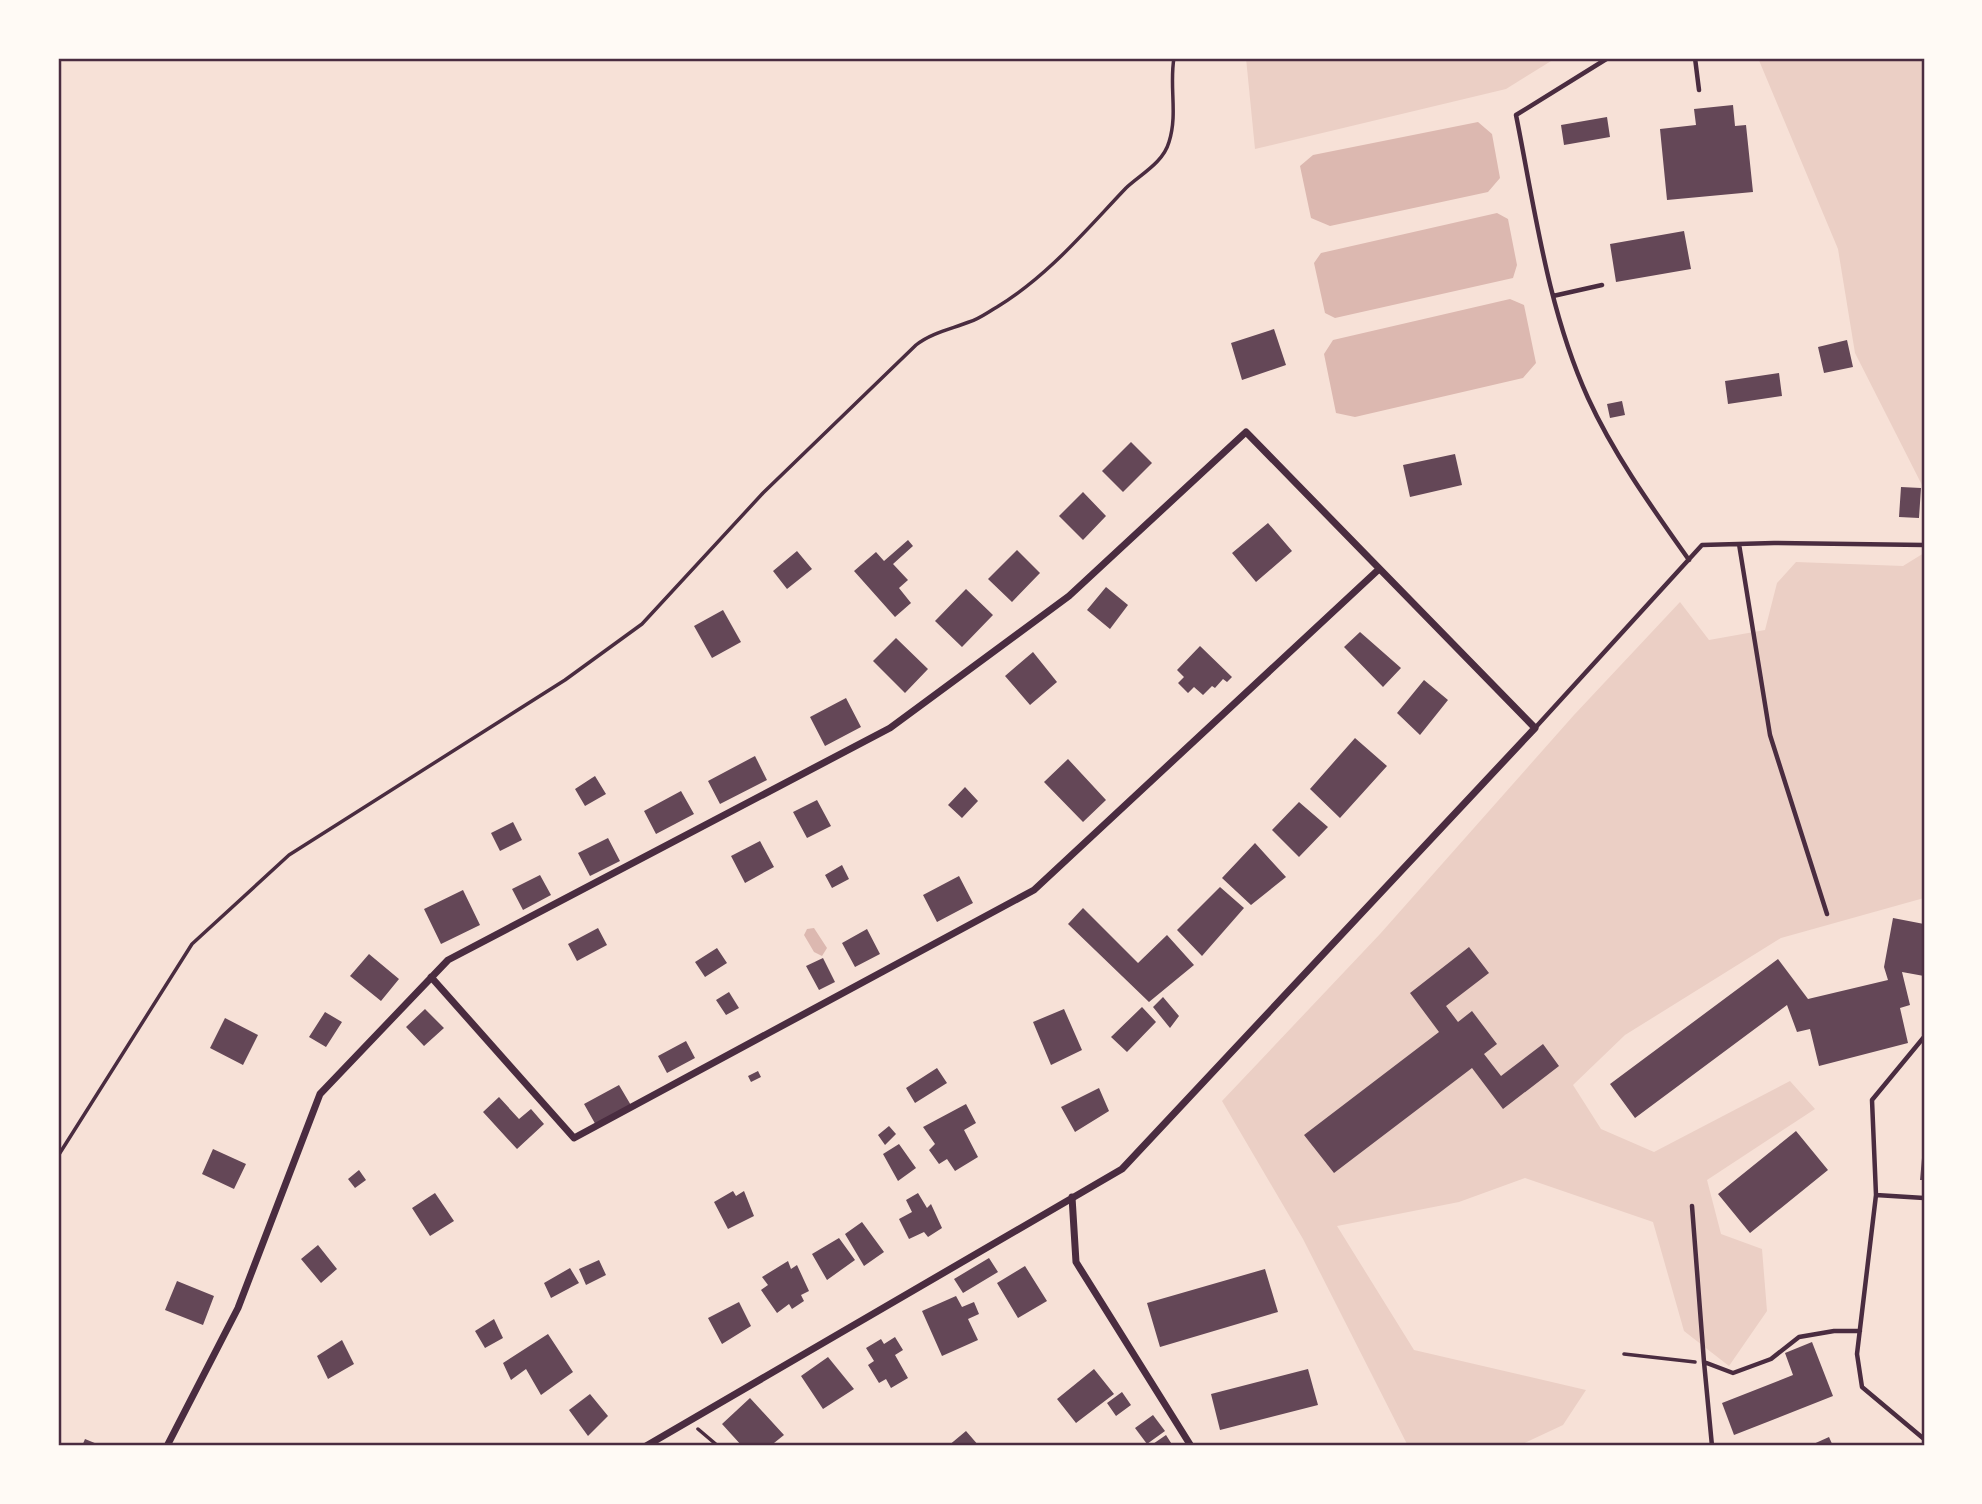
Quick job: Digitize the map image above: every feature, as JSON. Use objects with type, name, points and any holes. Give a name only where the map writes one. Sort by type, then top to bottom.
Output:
[{"type":"street","points":[[167,1446],[238,1308],[320,1094],[447,960],[890,728],[1069,596],[1246,432],[1535,728],[1122,1169],[646,1446]]},
{"type":"street","points":[[431,977],[574,1138],[1034,890],[1378,570]]},
{"type":"street","points":[[1072,1197],[1076,1262],[1191,1446]]},
{"type":"lane","points":[[1608,58],[1516,116],[1553,296],[1588,398],[1645,496],[1689,560]]},
{"type":"lane","points":[[1695,58],[1699,90]]},
{"type":"lane","points":[[1553,296],[1602,285]]},
{"type":"lane","points":[[1739,544],[1770,735],[1827,914]]},
{"type":"lane","points":[[1535,728],[1703,545],[1924,545]]},
{"type":"lane","points":[[1924,1037],[1872,1100],[1876,1195],[1857,1354],[1862,1387],[1924,1439]]},
{"type":"lane","points":[[1876,1195],[1924,1198]]},
{"type":"lane","points":[[1692,1206],[1712,1446]]},
{"type":"lane","points":[[1704,1362],[1733,1373],[1770,1359],[1799,1337],[1834,1331],[1860,1332]]},
{"type":"path","points":[[58,1156],[192,944],[289,855],[565,680],[642,624],[763,493],[916,345],[926,337],[973,321],[1010,299],[1072,248],[1129,186],[1156,164],[1169,145],[1174,114],[1171,76],[1174,58]]},
{"type":"path","points":[[1624,1354],[1704,1362]]},
{"type":"path","points":[[689,1421],[718,1446]]},
{"type":"shaded area","points":[[1246,58],[1556,58],[1506,89],[1255,149]]},
{"type":"shaded area","points":[[1758,58],[1924,58],[1924,489],[1855,353],[1838,249]]},
{"type":"shaded area","points":[[1478,122],[1492,134],[1500,178],[1488,192],[1330,226],[1311,218],[1300,166],[1313,155]]},
{"type":"shaded area","points":[[1497,213],[1508,219],[1517,265],[1513,278],[1335,318],[1325,313],[1314,263],[1321,253]]},
{"type":"shaded area","points":[[1510,299],[1524,305],[1536,363],[1523,378],[1355,417],[1336,413],[1324,354],[1333,340]]},
{"type":"shaded area","points":[[1924,553],[1924,898],[1781,938],[1625,1035],[1573,1085],[1601,1129],[1654,1152],[1790,1081],[1815,1109],[1707,1180],[1721,1234],[1762,1249],[1767,1311],[1729,1366],[1684,1331],[1653,1222],[1525,1178],[1459,1202],[1337,1226],[1414,1350],[1586,1390],[1563,1425],[1518,1446],[1408,1446],[1303,1239],[1222,1101],[1380,934],[1574,715],[1680,602],[1709,640],[1765,630],[1777,583],[1796,562],[1903,566]]},
{"type":"shaded area","points":[[814,928],[827,948],[822,956],[814,952],[804,935],[807,929]]},
{"type":"building","points":[[1733,105],[1735,126],[1746,125],[1753,192],[1667,200],[1660,129],[1696,125],[1694,109]]},
{"type":"building","points":[[1607,117],[1610,137],[1564,145],[1561,125]]},
{"type":"building","points":[[1684,231],[1691,269],[1616,282],[1610,244]]},
{"type":"building","points":[[1274,329],[1286,365],[1242,380],[1231,343]]},
{"type":"building","points":[[1847,340],[1853,367],[1824,373],[1818,347]]},
{"type":"building","points":[[1779,373],[1782,396],[1728,404],[1725,381]]},
{"type":"building","points":[[1622,401],[1625,415],[1610,418],[1607,404]]},
{"type":"building","points":[[1131,442],[1152,463],[1123,492],[1102,471]]},
{"type":"building","points":[[1455,454],[1462,485],[1410,497],[1403,465]]},
{"type":"building","points":[[1901,487],[1921,488],[1919,518],[1899,517]]},
{"type":"building","points":[[1083,492],[1106,516],[1083,540],[1059,516]]},
{"type":"building","points":[[1268,523],[1292,551],[1256,582],[1232,553]]},
{"type":"building","points":[[908,540],[913,546],[893,564],[908,580],[899,588],[911,603],[895,617],[854,571],[876,552],[884,561]]},
{"type":"building","points":[[1017,550],[1040,573],[1012,602],[988,579]]},
{"type":"building","points":[[797,551],[812,569],[787,589],[773,571]]},
{"type":"building","points":[[1106,587],[1128,605],[1110,629],[1087,610]]},
{"type":"building","points":[[966,589],[993,615],[962,647],[935,621]]},
{"type":"building","points":[[723,610],[741,642],[712,658],[694,626]]},
{"type":"building","points":[[1360,632],[1401,668],[1383,687],[1344,647]]},
{"type":"building","points":[[896,638],[928,669],[905,693],[873,661]]},
{"type":"building","points":[[1200,646],[1232,677],[1227,682],[1223,679],[1203,695],[1194,687],[1188,693],[1178,683],[1184,677],[1177,670]]},
{"type":"building","points":[[1033,652],[1057,682],[1030,705],[1005,676]]},
{"type":"building","points":[[1424,680],[1448,700],[1420,735],[1397,713]]},
{"type":"building","points":[[846,698],[861,727],[825,746],[810,717]]},
{"type":"building","points":[[1355,738],[1387,766],[1340,818],[1310,789]]},
{"type":"building","points":[[755,756],[767,780],[720,804],[708,781]]},
{"type":"building","points":[[1068,759],[1106,800],[1083,822],[1044,782]]},
{"type":"building","points":[[595,776],[606,794],[585,806],[575,789]]},
{"type":"building","points":[[965,787],[978,801],[962,818],[948,805]]},
{"type":"building","points":[[681,791],[694,814],[656,834],[644,811]]},
{"type":"building","points":[[817,800],[831,826],[807,838],[793,812]]},
{"type":"building","points":[[1299,802],[1328,827],[1299,857],[1272,830]]},
{"type":"building","points":[[513,822],[522,840],[500,851],[491,833]]},
{"type":"building","points":[[608,838],[620,861],[590,876],[578,853]]},
{"type":"building","points":[[760,841],[774,867],[745,883],[731,856]]},
{"type":"building","points":[[1255,843],[1286,877],[1251,905],[1222,878]]},
{"type":"building","points":[[842,865],[849,879],[832,888],[825,875]]},
{"type":"building","points":[[540,875],[551,895],[523,910],[512,889]]},
{"type":"building","points":[[959,876],[973,903],[937,922],[923,895]]},
{"type":"building","points":[[1220,887],[1244,908],[1202,956],[1177,930]]},
{"type":"building","points":[[463,890],[480,925],[441,944],[424,909]]},
{"type":"building","points":[[1083,908],[1138,963],[1167,935],[1194,965],[1149,1002],[1068,924]]},
{"type":"building","points":[[1893,918],[1924,924],[1924,976],[1902,972],[1910,1005],[1900,1008],[1908,1043],[1819,1066],[1810,1029],[1797,1032],[1787,1005],[1635,1118],[1610,1084],[1778,959],[1808,999],[1888,980],[1884,967]]},
{"type":"building","points":[[598,928],[607,945],[577,961],[568,944]]},
{"type":"building","points":[[867,929],[880,954],[855,967],[842,943]]},
{"type":"building","points":[[1469,947],[1489,973],[1446,1006],[1458,1022],[1472,1011],[1497,1044],[1484,1054],[1501,1076],[1543,1044],[1559,1066],[1503,1109],[1472,1068],[1334,1173],[1304,1135],[1439,1032],[1410,993]]},
{"type":"building","points":[[717,948],[727,963],[705,977],[695,962]]},
{"type":"building","points":[[369,954],[399,979],[381,1001],[350,976]]},
{"type":"building","points":[[823,958],[835,982],[819,990],[806,966]]},
{"type":"building","points":[[729,992],[739,1008],[726,1015],[716,1000]]},
{"type":"building","points":[[1163,997],[1179,1016],[1170,1028],[1153,1007]]},
{"type":"building","points":[[1142,1007],[1156,1022],[1127,1052],[1111,1037]]},
{"type":"building","points":[[425,1009],[444,1028],[424,1046],[406,1027]]},
{"type":"building","points":[[1064,1009],[1082,1050],[1051,1065],[1033,1022]]},
{"type":"building","points":[[325,1012],[342,1022],[326,1047],[309,1037]]},
{"type":"building","points":[[225,1018],[258,1035],[243,1065],[210,1048]]},
{"type":"building","points":[[686,1041],[695,1058],[667,1073],[658,1056]]},
{"type":"building","points":[[937,1068],[947,1083],[915,1103],[906,1088]]},
{"type":"building","points":[[758,1071],[761,1077],[751,1082],[748,1076]]},
{"type":"building","points":[[619,1085],[632,1107],[597,1127],[584,1104]]},
{"type":"building","points":[[1099,1088],[1109,1111],[1075,1132],[1061,1107]]},
{"type":"building","points":[[499,1097],[519,1119],[531,1109],[544,1124],[517,1149],[483,1112]]},
{"type":"building","points":[[966,1104],[976,1123],[964,1130],[978,1157],[955,1171],[947,1159],[939,1164],[929,1150],[935,1144],[923,1127]]},
{"type":"building","points":[[889,1126],[896,1134],[885,1145],[878,1135]]},
{"type":"building","points":[[1796,1131],[1828,1170],[1750,1233],[1718,1194]]},
{"type":"building","points":[[899,1144],[916,1168],[898,1181],[883,1154]]},
{"type":"building","points":[[213,1149],[246,1164],[234,1189],[202,1174]]},
{"type":"building","points":[[1922,1158],[1924,1180],[1920,1180]]},
{"type":"building","points":[[359,1170],[366,1180],[355,1188],[348,1179]]},
{"type":"building","points":[[733,1191],[736,1196],[744,1191],[754,1216],[728,1229],[714,1202]]},
{"type":"building","points":[[435,1193],[454,1221],[430,1236],[412,1208]]},
{"type":"building","points":[[918,1193],[927,1208],[931,1204],[942,1228],[928,1237],[924,1232],[909,1239],[899,1219],[912,1212],[906,1200]]},
{"type":"building","points":[[862,1222],[884,1252],[864,1266],[845,1234]]},
{"type":"building","points":[[839,1238],[855,1260],[827,1280],[812,1254]]},
{"type":"building","points":[[318,1245],[337,1269],[321,1283],[301,1259]]},
{"type":"building","points":[[989,1258],[998,1272],[963,1293],[954,1279]]},
{"type":"building","points":[[599,1260],[606,1275],[586,1285],[579,1269]]},
{"type":"building","points":[[788,1261],[791,1269],[797,1265],[809,1291],[801,1295],[804,1301],[792,1309],[789,1304],[777,1313],[761,1290],[768,1285],[762,1277]]},
{"type":"building","points":[[1025,1266],[1047,1301],[1018,1318],[997,1283]]},
{"type":"building","points":[[570,1268],[579,1283],[551,1298],[544,1283]]},
{"type":"building","points":[[1265,1269],[1278,1312],[1160,1347],[1147,1303]]},
{"type":"building","points":[[177,1281],[214,1296],[203,1325],[165,1310]]},
{"type":"building","points":[[956,1296],[962,1307],[974,1302],[979,1314],[968,1319],[978,1340],[942,1356],[922,1311]]},
{"type":"building","points":[[739,1302],[751,1326],[722,1344],[708,1318]]},
{"type":"building","points":[[494,1319],[503,1338],[485,1348],[475,1331]]},
{"type":"building","points":[[548,1334],[573,1372],[541,1395],[526,1369],[511,1380],[503,1363]]},
{"type":"building","points":[[895,1337],[903,1350],[895,1355],[908,1378],[891,1388],[886,1379],[879,1383],[868,1365],[874,1361],[866,1348],[881,1339],[884,1344]]},
{"type":"building","points":[[342,1340],[354,1364],[328,1379],[317,1356]]},
{"type":"building","points":[[1812,1342],[1833,1396],[1734,1435],[1722,1403],[1793,1375],[1785,1353]]},
{"type":"building","points":[[828,1357],[854,1389],[823,1409],[801,1376]]},
{"type":"building","points":[[1094,1369],[1114,1394],[1076,1423],[1057,1399]]},
{"type":"building","points":[[1308,1369],[1318,1405],[1220,1430],[1211,1394]]},
{"type":"building","points":[[1122,1392],[1131,1405],[1116,1416],[1107,1403]]},
{"type":"building","points":[[590,1394],[608,1416],[588,1436],[569,1410]]},
{"type":"building","points":[[750,1398],[784,1435],[774,1443],[777,1446],[742,1446],[722,1424]]},
{"type":"building","points":[[1153,1415],[1165,1431],[1147,1444],[1135,1428]]},
{"type":"building","points":[[966,1431],[979,1446],[948,1446]]},
{"type":"building","points":[[1166,1435],[1173,1446],[1150,1446]]},
{"type":"building","points":[[1829,1437],[1833,1446],[1809,1446]]},
{"type":"building","points":[[85,1439],[102,1446],[82,1446]]}]
